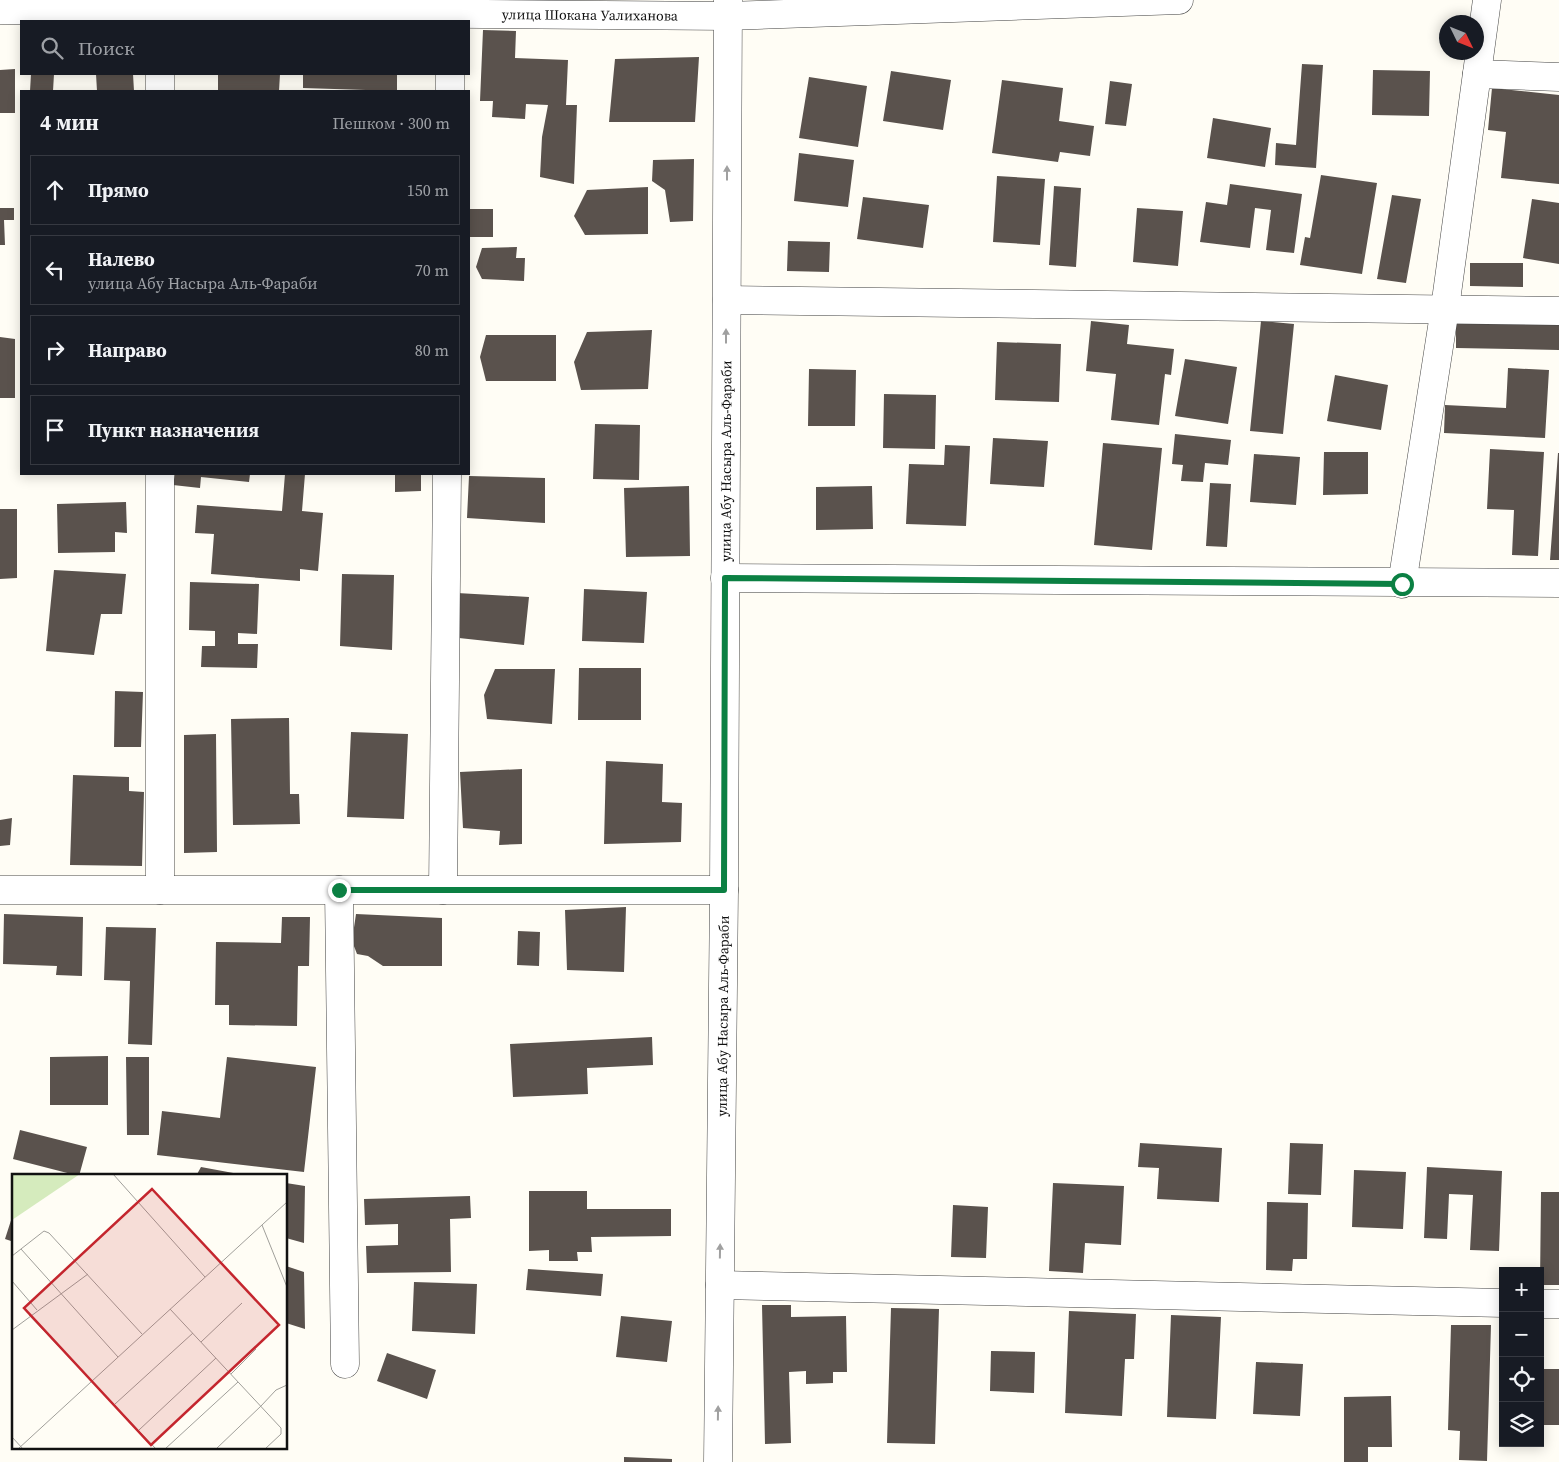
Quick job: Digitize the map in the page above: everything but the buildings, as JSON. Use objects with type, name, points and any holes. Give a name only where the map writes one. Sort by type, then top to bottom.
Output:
[{"type":"street","name":"улица Шокана Уалиханова","points":[[0,10],[160,16],[451,18],[728,8],[1179,0]]},
{"type":"street","points":[[1402,584],[1445,308],[1487,0]]},
{"type":"street","name":"улица Абу Насыра Аль-Фараби","points":[[718,1462],[724,890],[728,8]]},
{"type":"street","points":[[1477,74],[1559,77]]},
{"type":"street","points":[[160,75],[160,90]]},
{"type":"street","points":[[450,75],[450,90]]},
{"type":"street","points":[[726,300],[1559,311]]},
{"type":"street","points":[[160,475],[160,890]]},
{"type":"street","points":[[443,890],[447,475]]},
{"type":"street","points":[[725,578],[1402,584],[1559,583]]},
{"type":"street","points":[[0,890],[724,890]]},
{"type":"street","points":[[339,890],[345,1364]]},
{"type":"street","points":[[720,1285],[1499,1303]]},
{"type":"street","points":[[1544,1304],[1559,1304]]},
{"type":"route","points":[[339,890],[724,890],[725,578],[1402,584]]}]
